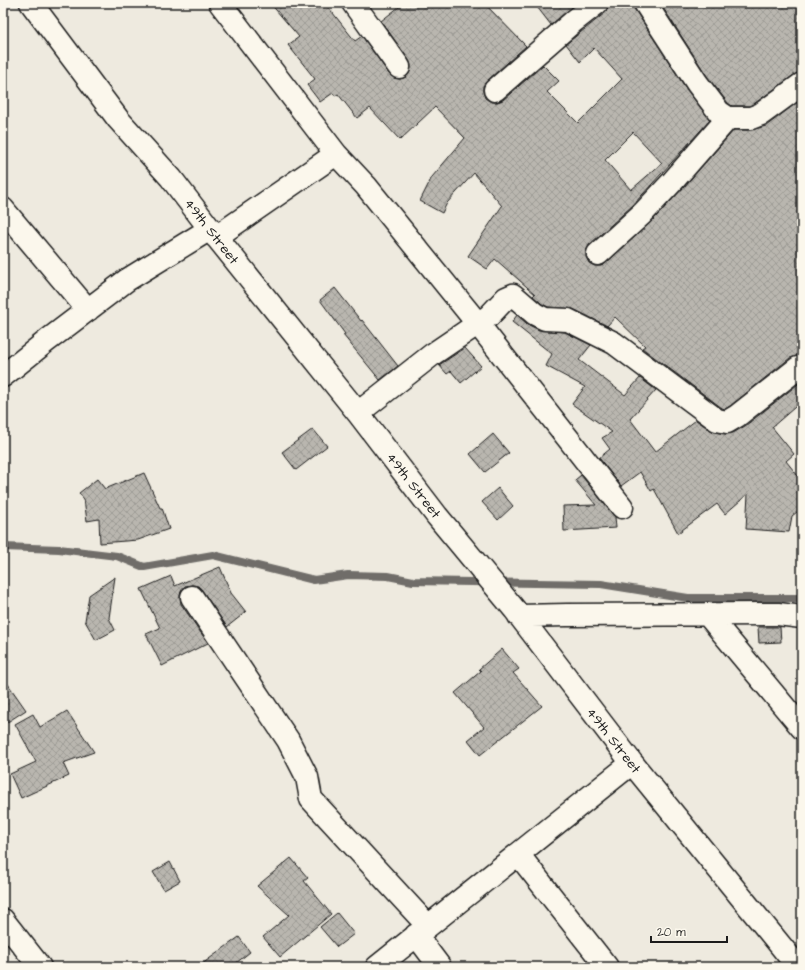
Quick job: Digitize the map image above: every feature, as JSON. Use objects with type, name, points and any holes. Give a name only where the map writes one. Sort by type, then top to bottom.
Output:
[{"type":"street","name":"49th Street","points":[[30,3],[118,119],[171,178],[213,233],[358,413],[437,516],[517,613],[632,763],[798,967]]},
{"type":"street","points":[[220,3],[336,154],[366,186],[478,324],[622,507]]},
{"type":"street","points":[[353,3],[399,67]]},
{"type":"street","points":[[495,90],[574,21],[597,3]]},
{"type":"street","points":[[646,3],[697,83],[719,112],[728,118],[751,118],[762,114],[802,84]]},
{"type":"street","points":[[598,254],[642,214],[728,118]]},
{"type":"street","points":[[3,376],[128,280],[213,233],[336,154]]},
{"type":"street","points":[[3,209],[88,310]]},
{"type":"street","points":[[358,413],[433,354],[489,316],[506,298],[513,295],[534,314],[544,319],[568,320],[614,344],[717,420],[727,422],[737,416],[774,386],[798,368],[802,367]]},
{"type":"street","points":[[192,597],[288,740],[307,778],[310,799],[422,931],[440,967]]},
{"type":"street","points":[[517,613],[778,614],[802,617]]},
{"type":"street","points":[[707,614],[802,728]]},
{"type":"street","points":[[377,967],[632,763]]},
{"type":"street","points":[[518,854],[607,967]]},
{"type":"street","points":[[3,920],[40,967]]},
{"type":"building","points":[[270,3],[325,3],[355,41],[362,36],[389,74],[394,78],[400,79],[406,77],[410,72],[411,65],[381,21],[404,3],[484,3],[526,46],[483,86],[485,98],[491,102],[503,100],[543,65],[559,81],[547,92],[578,123],[622,79],[594,48],[580,62],[566,44],[605,13],[609,3],[633,3],[635,10],[687,90],[710,120],[633,205],[589,245],[586,251],[586,257],[589,263],[595,266],[601,266],[606,263],[650,223],[734,130],[751,130],[766,126],[798,102],[802,107],[802,355],[790,358],[725,409],[642,348],[645,346],[615,317],[607,326],[573,309],[548,307],[542,304],[533,296],[535,294],[495,259],[487,269],[468,256],[502,206],[474,173],[447,203],[442,213],[420,201],[432,177],[465,138],[435,107],[400,140],[370,108],[357,118],[338,94],[335,96],[333,93],[320,102],[307,85],[315,79],[288,45],[299,37]],"holes":[[[633,132],[662,163],[631,190],[605,160]]]},
{"type":"building","points":[[534,3],[577,3],[551,25]]},
{"type":"building","points":[[660,3],[802,3],[802,72],[795,74],[749,106],[732,106],[707,76]]},
{"type":"building","points":[[335,288],[398,366],[380,380],[343,335],[345,334],[320,300]]},
{"type":"building","points":[[517,315],[527,324],[539,330],[565,332],[591,345],[579,360],[625,395],[640,378],[656,390],[630,419],[655,452],[696,420],[714,432],[725,434],[733,433],[745,426],[802,381],[802,401],[772,427],[794,454],[786,461],[802,481],[802,508],[792,516],[789,532],[746,529],[748,494],[725,514],[717,504],[678,533],[654,489],[651,491],[640,472],[621,486],[599,458],[610,449],[602,438],[612,432],[572,404],[585,387],[546,366],[552,354],[512,322]]},
{"type":"building","points":[[465,348],[481,366],[461,383],[451,371],[447,374],[439,365]]},
{"type":"building","points":[[313,429],[327,446],[296,470],[282,452]]},
{"type":"building","points":[[493,434],[509,453],[485,472],[470,454]]},
{"type":"building","points":[[144,473],[160,508],[162,508],[169,529],[138,540],[100,543],[99,519],[87,521],[84,499],[79,493],[97,479],[105,489]]},
{"type":"building","points":[[581,475],[615,517],[616,528],[564,531],[563,506],[596,505],[575,480]]},
{"type":"building","points":[[498,488],[513,506],[498,520],[482,502]]},
{"type":"building","points":[[220,567],[231,593],[246,612],[227,627],[198,586],[185,586],[181,592],[181,604],[208,643],[162,666],[146,634],[160,628],[141,589],[171,576],[175,586]]},
{"type":"building","points":[[115,577],[109,618],[115,630],[96,640],[85,621],[89,595]]},
{"type":"building","points":[[758,627],[780,627],[781,642],[759,643]]},
{"type":"building","points":[[502,649],[519,669],[513,673],[542,706],[480,755],[468,740],[484,727],[455,693],[481,671],[479,669]]},
{"type":"building","points":[[3,677],[26,710],[3,725]]},
{"type":"building","points":[[67,711],[94,752],[63,763],[69,776],[21,798],[10,774],[36,762],[15,724],[33,714],[40,727]]},
{"type":"building","points":[[291,858],[308,878],[304,881],[331,914],[280,957],[263,937],[289,915],[257,886]]},
{"type":"building","points":[[170,862],[180,881],[164,890],[153,872]]},
{"type":"building","points":[[337,913],[354,934],[337,947],[320,927]]},
{"type":"building","points":[[239,937],[250,952],[231,967],[198,967]]},
{"type":"waterway","points":[[3,547],[59,549],[117,556],[144,567],[213,555],[314,580],[348,575],[388,576],[413,581],[601,584],[688,598],[802,598]]}]
